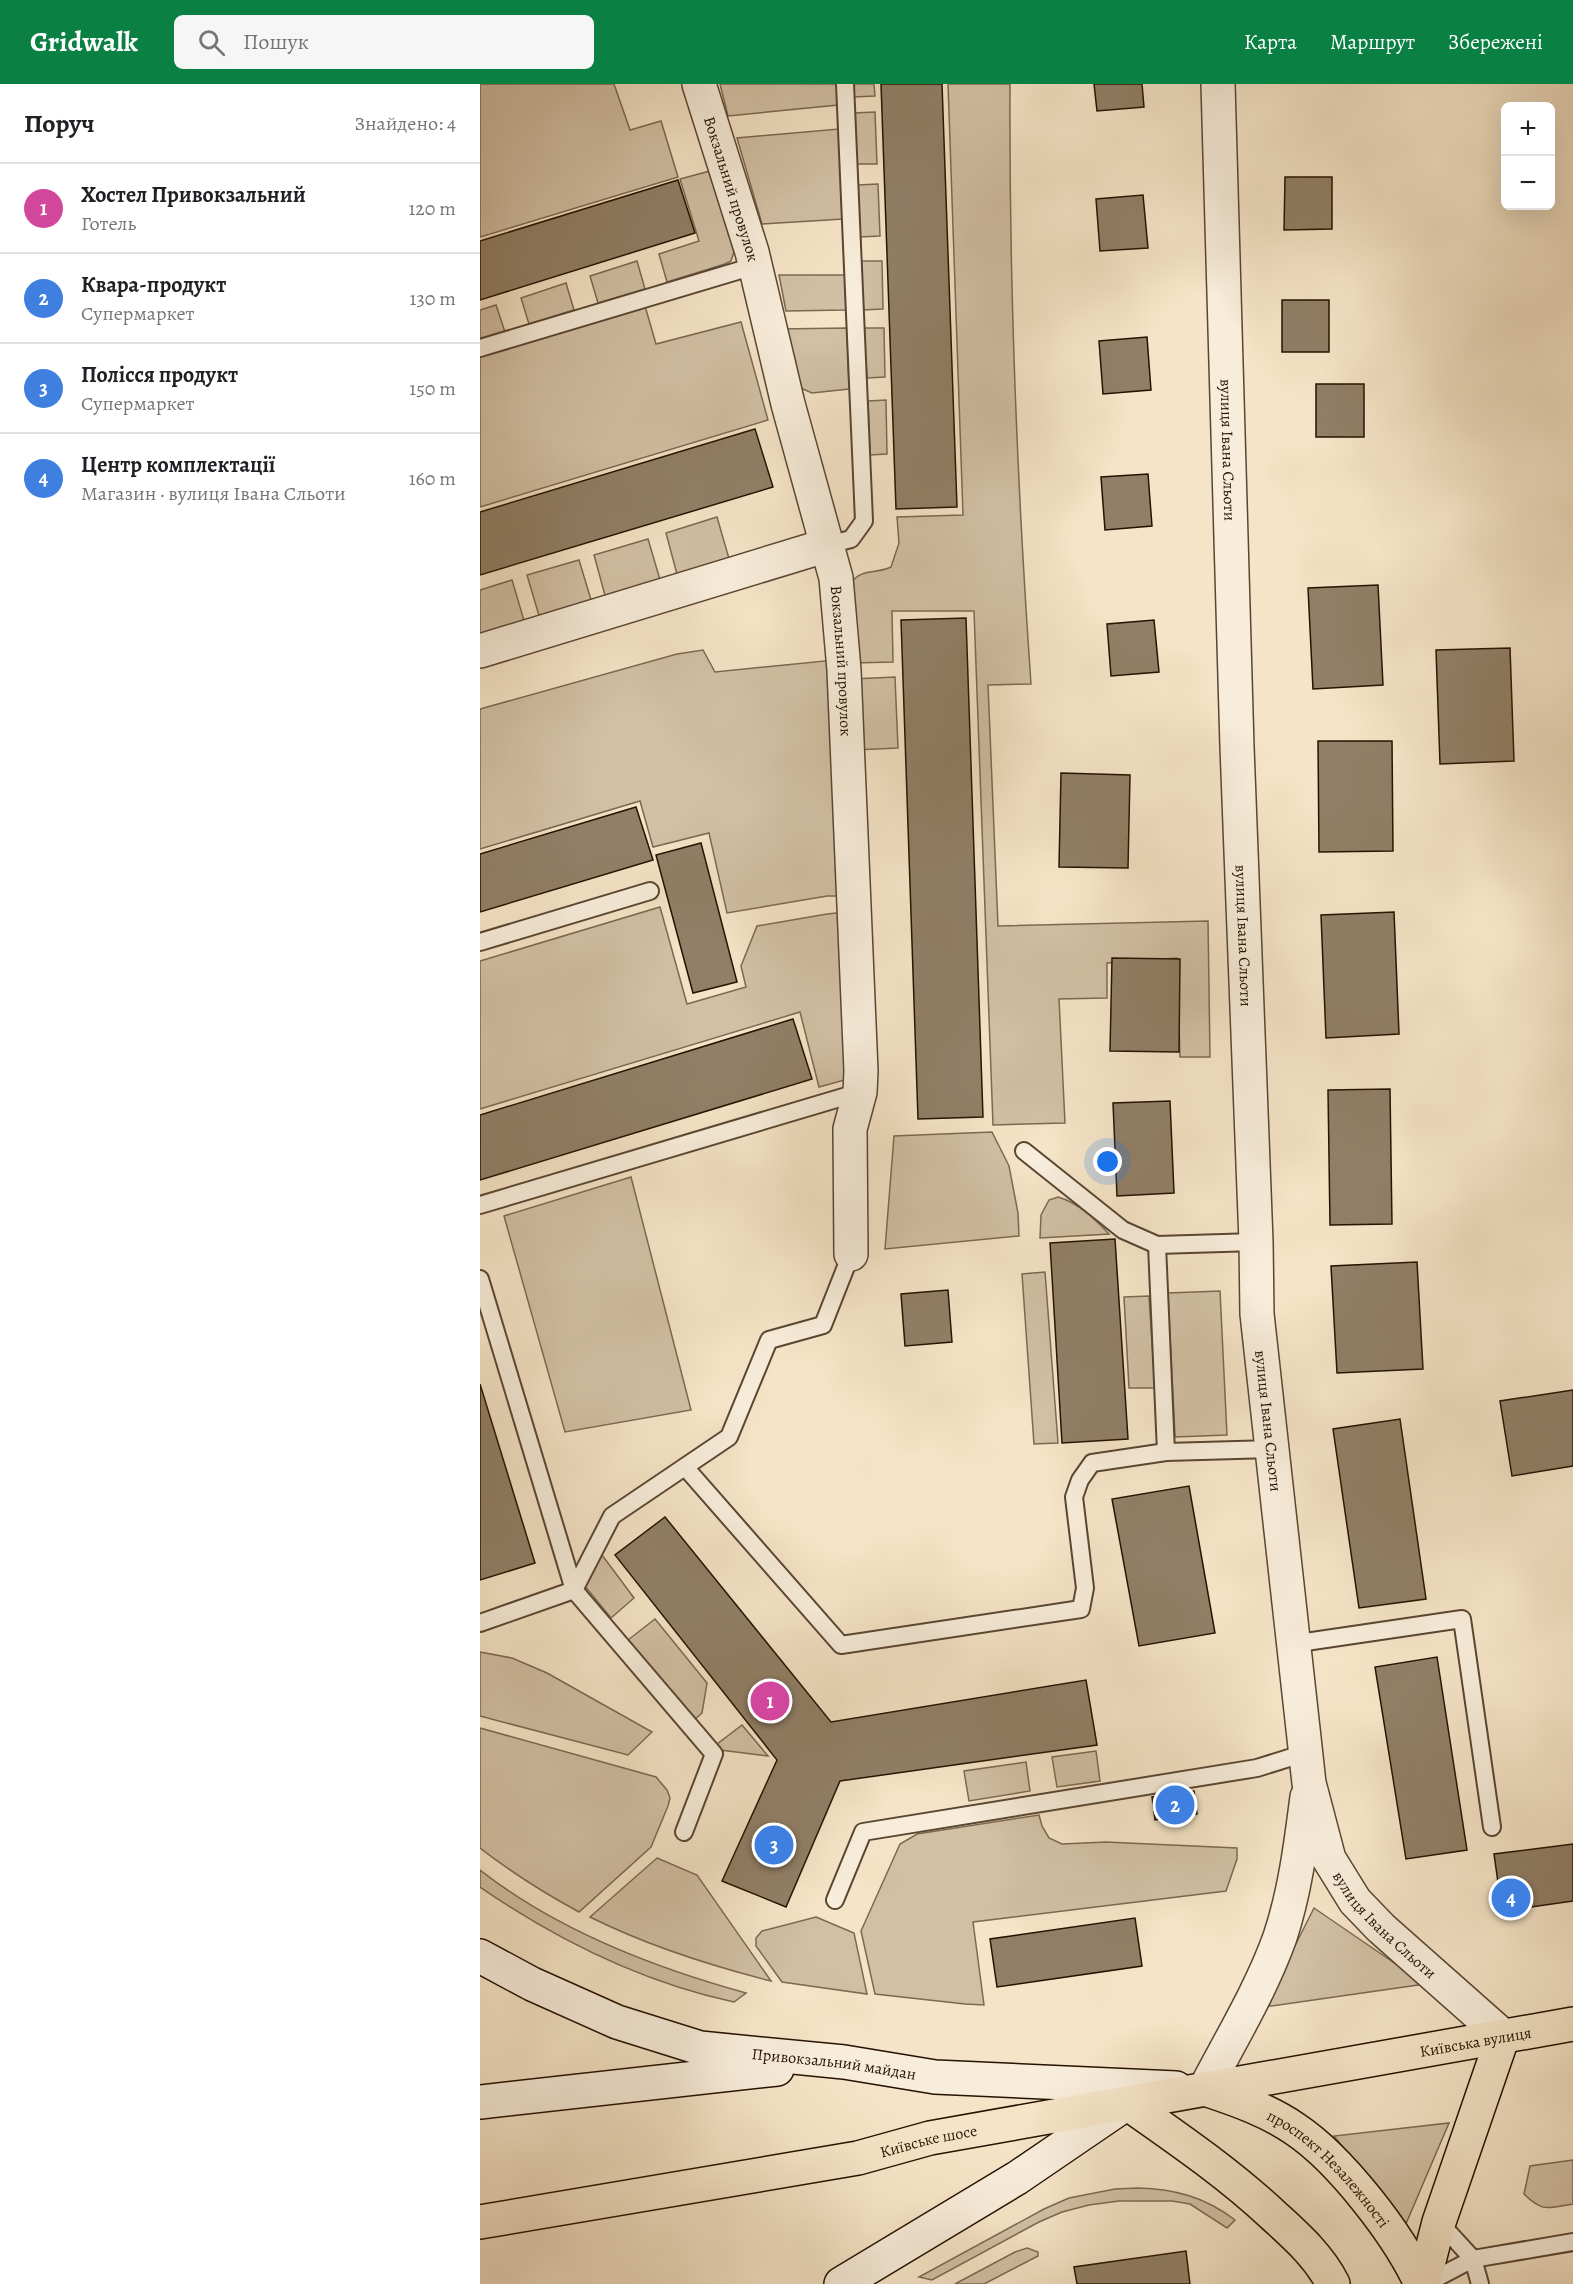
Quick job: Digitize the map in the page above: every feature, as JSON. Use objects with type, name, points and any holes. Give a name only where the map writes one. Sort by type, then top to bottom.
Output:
[{"type":"main road","name":"Київська вулиця","points":[[1378,2058],[1573,2024]]},
{"type":"main road","points":[[1423,2284],[1438,2222],[1503,2036]]},
{"type":"main road","name":"Київське шосе","points":[[480,2222],[858,2158],[930,2138],[1378,2058]]},
{"type":"main road","name":"проспект Незалежності","points":[[1205,2089],[1245,2102],[1294,2128],[1324,2151],[1380,2218],[1412,2262],[1423,2284]]},
{"type":"main road","points":[[1127,2103],[1235,2181],[1300,2239],[1330,2279]]},
{"type":"street","name":"Вокзальний провулок","points":[[699,84],[752,252],[788,404],[836,578],[844,670],[860,1092],[850,1130],[851,1254]]},
{"type":"street","name":"вулиця Івана Сльоти","points":[[1218,84],[1237,747],[1257,1314],[1307,1768],[1329,1859],[1354,1901],[1381,1928],[1503,2036]]},
{"type":"street","points":[[480,651],[828,545]]},
{"type":"street","name":"вулиця Івана Сльоти","points":[[1205,2089],[1267,1970],[1280,1935],[1294,1886],[1307,1768]]},
{"type":"street","name":"Привокзальний майдан","points":[[480,1956],[532,1984],[617,2022],[700,2048],[844,2062],[935,2077],[1205,2089]]},
{"type":"street","points":[[480,2102],[844,2062]]},
{"type":"street","points":[[841,2284],[1017,2178],[1127,2103]]},
{"type":"lane","points":[[828,545],[851,539],[864,521],[845,84]]},
{"type":"lane","points":[[480,348],[754,266]]},
{"type":"lane","points":[[480,942],[650,891]]},
{"type":"lane","points":[[480,1204],[860,1092]]},
{"type":"lane","points":[[1024,1151],[1123,1230],[1156,1245],[1256,1242]]},
{"type":"lane","points":[[1156,1245],[1166,1452]]},
{"type":"lane","points":[[480,1623],[574,1590],[612,1516],[729,1437],[769,1340],[823,1325],[851,1254]]},
{"type":"lane","points":[[480,1278],[574,1590],[714,1754],[684,1832]]},
{"type":"lane","points":[[685,1467],[841,1645],[1081,1609],[1085,1588],[1074,1497],[1080,1480],[1092,1463],[1166,1452],[1272,1449]]},
{"type":"lane","points":[[1292,1644],[1462,1619],[1492,1827]]},
{"type":"lane","points":[[835,1900],[863,1832],[1257,1768],[1307,1768]]},
{"type":"lane","points":[[1438,2222],[1473,2259],[1480,2284]]},
{"type":"lane","points":[[1423,2284],[1473,2259],[1573,2242]]},
{"type":"shaded area","points":[[480,84],[614,84],[630,130],[661,121],[678,177],[480,237]]},
{"type":"shaded area","points":[[720,84],[837,84],[838,105],[728,116]]},
{"type":"shaded area","points":[[853,84],[874,84],[875,96],[853,97]]},
{"type":"shaded area","points":[[948,84],[1010,84],[1015,384],[1031,684],[988,685],[998,926],[1208,921],[1210,1057],[1180,1057],[1177,958],[1107,963],[1107,998],[1059,999],[1065,1123],[993,1125],[974,611],[892,611],[893,662],[853,663],[851,583],[864,573],[891,567],[899,543],[897,517],[963,515]]},
{"type":"shaded area","points":[[875,112],[877,164],[857,164],[854,113]]},
{"type":"shaded area","points":[[839,129],[843,219],[762,224],[737,138]]},
{"type":"shaded area","points":[[710,171],[734,252],[731,261],[667,282],[659,254],[699,241],[680,179]]},
{"type":"shaded area","points":[[878,184],[880,236],[860,237],[858,185]]},
{"type":"shaded area","points":[[637,261],[645,289],[598,303],[590,276]]},
{"type":"shaded area","points":[[861,261],[882,261],[883,309],[863,310]]},
{"type":"shaded area","points":[[779,275],[845,275],[846,310],[786,311]]},
{"type":"shaded area","points":[[566,283],[574,310],[529,324],[521,298]]},
{"type":"shaded area","points":[[496,305],[505,332],[480,339],[480,310]]},
{"type":"shaded area","points":[[645,306],[656,344],[741,322],[768,420],[480,507],[480,356]]},
{"type":"shaded area","points":[[847,328],[849,389],[812,393],[796,386],[779,329]]},
{"type":"shaded area","points":[[864,328],[884,328],[885,377],[867,378]]},
{"type":"shaded area","points":[[886,400],[887,454],[870,455],[868,401]]},
{"type":"shaded area","points":[[717,517],[730,562],[678,578],[666,533]]},
{"type":"shaded area","points":[[648,539],[661,583],[606,599],[594,555]]},
{"type":"shaded area","points":[[579,560],[592,603],[540,619],[527,575]]},
{"type":"shaded area","points":[[512,580],[525,624],[480,638],[480,590]]},
{"type":"shaded area","points":[[703,650],[715,672],[835,660],[845,896],[827,896],[727,913],[709,833],[653,847],[640,801],[480,849],[480,709],[677,654]]},
{"type":"shaded area","points":[[895,677],[898,748],[854,750],[852,679]]},
{"type":"shaded area","points":[[660,907],[687,1004],[746,987],[741,966],[757,926],[845,912],[852,1078],[819,1087],[800,1012],[480,1109],[480,961]]},
{"type":"shaded area","points":[[992,1132],[1009,1166],[1018,1213],[1019,1236],[885,1249],[894,1136]]},
{"type":"shaded area","points":[[631,1177],[691,1410],[565,1432],[504,1216]]},
{"type":"shaded area","points":[[1058,1197],[1080,1207],[1109,1234],[1040,1238],[1041,1215],[1049,1200]]},
{"type":"shaded area","points":[[1045,1272],[1058,1443],[1034,1444],[1022,1274]]},
{"type":"shaded area","points":[[1220,1291],[1227,1435],[1175,1437],[1168,1293]]},
{"type":"shaded area","points":[[1149,1296],[1155,1388],[1129,1388],[1124,1297]]},
{"type":"shaded area","points":[[602,1555],[634,1598],[611,1618],[584,1585]]},
{"type":"shaded area","points":[[655,1619],[707,1683],[702,1713],[694,1720],[628,1640]]},
{"type":"shaded area","points":[[480,1652],[512,1658],[547,1673],[652,1732],[628,1755],[480,1716]]},
{"type":"shaded area","points":[[742,1725],[768,1756],[720,1750],[716,1745]]},
{"type":"shaded area","points":[[480,1728],[656,1777],[667,1790],[670,1798],[668,1806],[651,1847],[579,1912],[528,1882],[480,1848]]},
{"type":"shaded area","points":[[1096,1751],[1100,1781],[1057,1787],[1052,1757]]},
{"type":"shaded area","points":[[1026,1762],[1030,1791],[969,1801],[964,1771]]},
{"type":"shaded area","points":[[1039,1815],[1049,1838],[1062,1844],[1106,1842],[1237,1848],[1237,1859],[1226,1891],[973,1922],[984,2005],[875,1994],[861,1931],[900,1844],[917,1834]]},
{"type":"shaded area","points":[[657,1858],[697,1875],[771,1981],[679,1954],[590,1917]]},
{"type":"shaded area","points":[[480,1870],[540,1911],[607,1944],[677,1972],[746,1993],[734,2002],[666,1983],[601,1957],[539,1925],[480,1887]]},
{"type":"shaded area","points":[[1314,1908],[1425,1984],[1264,2007]]},
{"type":"shaded area","points":[[816,1917],[854,1933],[867,1994],[782,1982],[756,1946],[756,1938],[762,1931]]},
{"type":"shaded area","points":[[1449,2123],[1405,2226],[1334,2136]]},
{"type":"shaded area","points":[[1573,2160],[1573,2204],[1552,2208],[1541,2207],[1524,2194],[1530,2166]]},
{"type":"shaded area","points":[[1138,2188],[1177,2192],[1212,2205],[1235,2220],[1227,2228],[1190,2204],[1172,2201],[1119,2201],[1089,2205],[1062,2212],[1039,2222],[932,2280],[919,2277],[1044,2209],[1069,2198],[1115,2189]]},
{"type":"shaded area","points":[[1027,2248],[1038,2252],[1038,2256],[984,2284],[955,2284],[1015,2252]]},
{"type":"building","points":[[881,84],[942,84],[957,507],[896,509]]},
{"type":"building","points":[[1094,84],[1142,84],[1144,107],[1097,111]]},
{"type":"building","points":[[1285,177],[1332,177],[1332,229],[1284,230]]},
{"type":"building","points":[[678,180],[695,233],[480,300],[480,241]]},
{"type":"building","points":[[1143,195],[1148,248],[1100,251],[1096,199]]},
{"type":"building","points":[[1282,300],[1329,300],[1329,352],[1282,352]]},
{"type":"building","points":[[1147,337],[1151,390],[1103,394],[1099,341]]},
{"type":"building","points":[[1316,384],[1364,384],[1364,437],[1316,437]]},
{"type":"building","points":[[755,429],[773,487],[480,575],[480,512]]},
{"type":"building","points":[[1148,474],[1152,526],[1105,530],[1101,477]]},
{"type":"building","points":[[1378,585],[1383,685],[1313,689],[1308,588]]},
{"type":"building","points":[[966,618],[983,1117],[918,1119],[901,620]]},
{"type":"building","points":[[1154,620],[1159,672],[1111,676],[1107,624]]},
{"type":"building","points":[[1510,648],[1514,761],[1440,764],[1436,650]]},
{"type":"building","points":[[1318,741],[1392,741],[1393,851],[1319,852]]},
{"type":"building","points":[[1061,773],[1130,775],[1128,868],[1059,867]]},
{"type":"building","points":[[636,807],[653,860],[480,912],[480,854]]},
{"type":"building","points":[[701,843],[737,982],[693,993],[656,855]]},
{"type":"building","points":[[1394,912],[1399,1034],[1326,1038],[1321,915]]},
{"type":"building","points":[[1112,958],[1180,959],[1179,1052],[1110,1051]]},
{"type":"building","points":[[793,1019],[812,1079],[480,1180],[480,1115]]},
{"type":"building","points":[[1390,1089],[1392,1224],[1330,1225],[1328,1090]]},
{"type":"building","points":[[1170,1101],[1174,1193],[1117,1196],[1113,1103]]},
{"type":"building","points":[[1115,1239],[1128,1439],[1062,1443],[1050,1243]]},
{"type":"building","points":[[1417,1262],[1423,1369],[1337,1373],[1331,1266]]},
{"type":"building","points":[[948,1290],[952,1342],[905,1346],[901,1294]]},
{"type":"building","points":[[480,1384],[535,1563],[480,1580]]},
{"type":"building","points":[[1573,1390],[1573,1466],[1512,1476],[1500,1401]]},
{"type":"building","points":[[1400,1419],[1426,1599],[1359,1608],[1333,1429]]},
{"type":"building","points":[[1189,1486],[1215,1633],[1139,1646],[1112,1499]]},
{"type":"building","points":[[665,1517],[831,1722],[1086,1680],[1097,1745],[840,1781],[786,1907],[722,1881],[777,1760],[615,1555]]},
{"type":"building","points":[[1437,1657],[1467,1850],[1406,1859],[1375,1667]]},
{"type":"building","points":[[1194,1791],[1197,1814],[1155,1820],[1152,1797]]},
{"type":"building","points":[[1573,1844],[1573,1901],[1502,1911],[1494,1854]]},
{"type":"building","points":[[1135,1918],[1142,1966],[997,1987],[990,1939]]},
{"type":"building","points":[[1186,2251],[1190,2284],[1077,2284],[1074,2267]]},
{"type":"place","name":"Хостел Привокзальний","points":[[770,1701]]},
{"type":"place","name":"Квара-продукт","points":[[1175,1805]]},
{"type":"place","name":"Полісся продукт","points":[[774,1845]]},
{"type":"place","name":"Центр комплектації","points":[[1511,1898]]}]
